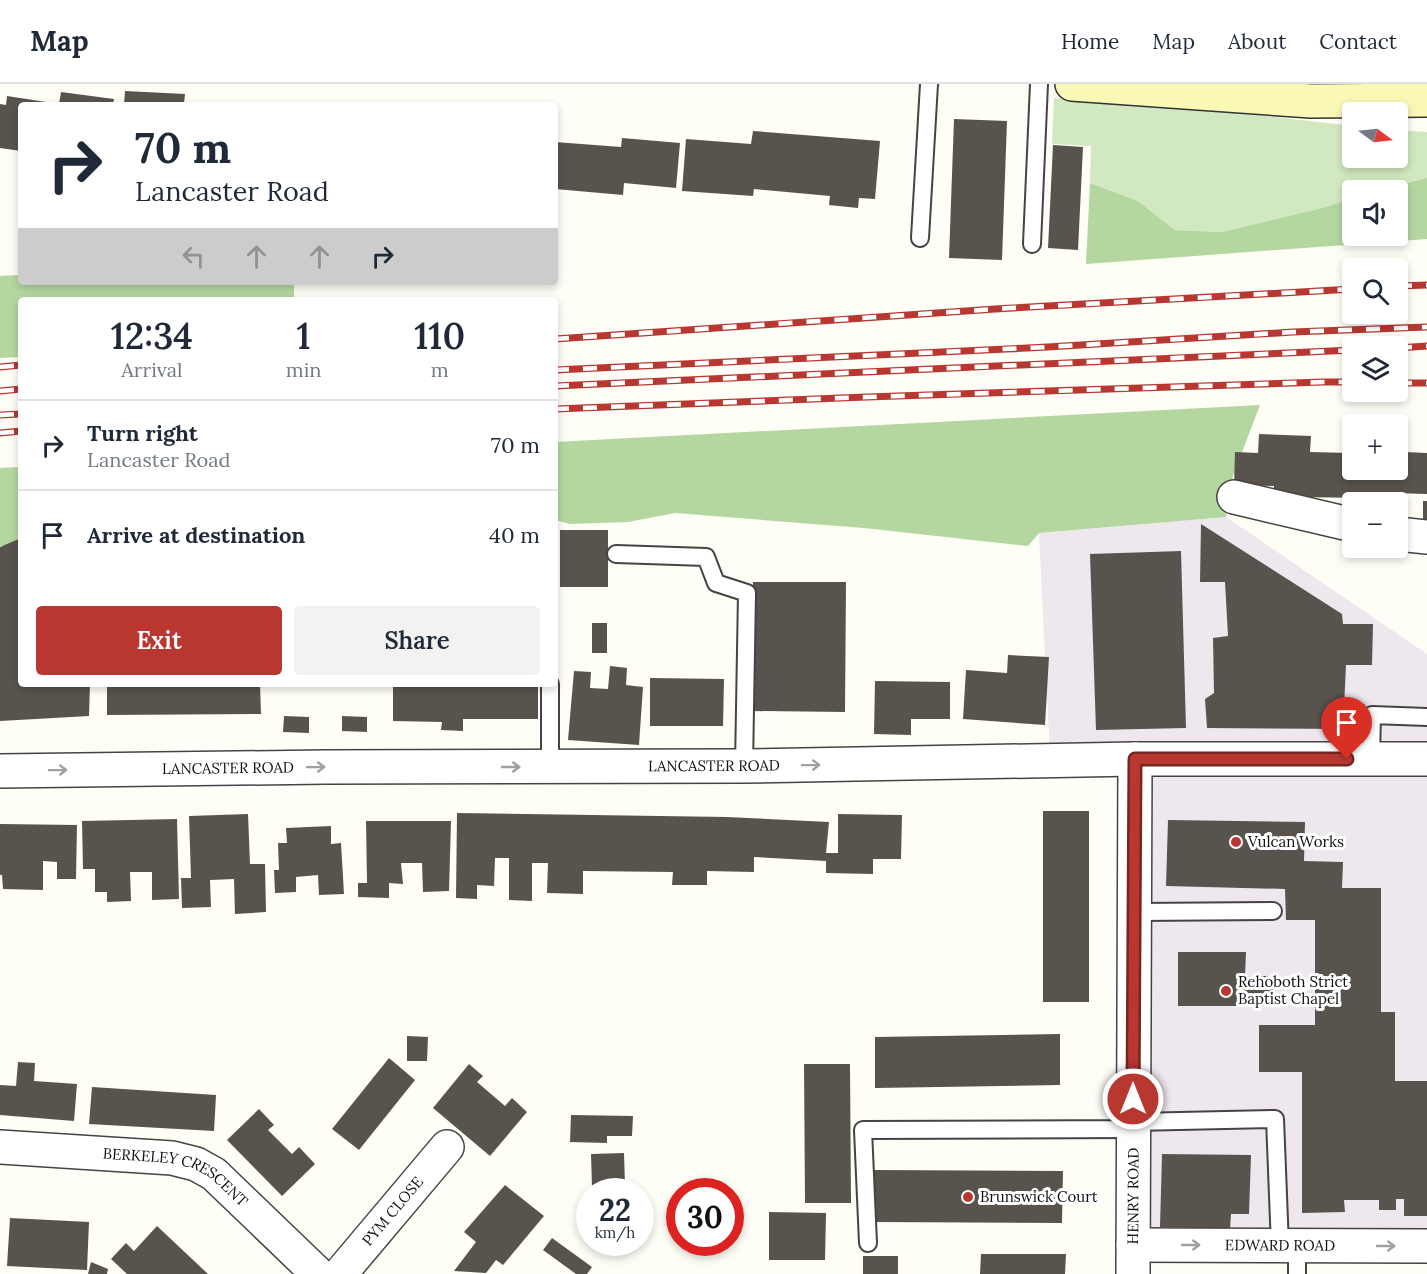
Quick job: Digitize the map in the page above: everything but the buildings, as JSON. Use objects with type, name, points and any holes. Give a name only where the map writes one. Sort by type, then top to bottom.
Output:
[{"type":"street","points":[[1072,84],[1311,92],[1427,100]]},
{"type":"street","points":[[1234,497],[1342,522]]},
{"type":"street","points":[[1408,535],[1427,537]]},
{"type":"street","name":"LANCASTER ROAD","points":[[0,771],[326,767],[744,766],[1135,759],[1427,759]]},
{"type":"street","name":"HENRY ROAD","points":[[1133,1259],[1135,759]]},
{"type":"street","name":"PYM CLOSE","points":[[340,1274],[447,1146]]},
{"type":"street","name":"BERKELEY CRESCENT","points":[[0,1147],[172,1158],[196,1164],[214,1174],[318,1274]]},
{"type":"street","name":"EDWARD ROAD","points":[[1133,1259],[1291,1255],[1427,1246]]},
{"type":"lane","points":[[920,238],[929,84]]},
{"type":"lane","points":[[1032,244],[1039,84]]},
{"type":"lane","points":[[616,554],[706,557],[716,583],[747,593],[744,766]]},
{"type":"lane","points":[[550,687],[550,767]]},
{"type":"lane","points":[[1371,759],[1372,715],[1427,717]]},
{"type":"lane","points":[[1135,912],[1273,911]]},
{"type":"lane","points":[[868,1243],[863,1130],[1133,1126],[1275,1119],[1291,1255]]},
{"type":"shaded area","points":[[1226,517],[1427,654],[1427,1246],[1135,1245],[1135,759],[1050,758],[1039,533]]},
{"type":"green space","points":[[1054,98],[1221,111],[1342,125],[1342,168],[1408,168],[1408,131],[1427,132],[1427,178],[1408,183],[1408,180],[1342,180],[1342,202],[1322,208],[1222,232],[1175,230],[1138,201],[1090,183],[1091,146],[1052,144]]},
{"type":"green space","points":[[1427,178],[1427,239],[1408,240],[1408,183]]},
{"type":"green space","points":[[1090,183],[1138,201],[1175,230],[1222,232],[1342,202],[1342,245],[1086,264]]},
{"type":"green space","points":[[18,275],[18,285],[294,285],[294,297],[18,297],[18,357],[0,358],[0,276]]},
{"type":"green space","points":[[1260,405],[1233,476],[1226,517],[1039,533],[1028,546],[864,528],[675,513],[628,522],[570,524],[558,521],[558,442]]},
{"type":"green space","points":[[18,467],[18,543],[0,546],[0,468]]},
{"type":"railway","points":[[1408,286],[1427,285]]},
{"type":"railway","points":[[558,339],[995,309],[1342,290]]},
{"type":"railway","points":[[558,370],[1427,327]]},
{"type":"railway","points":[[1408,347],[1427,346]]},
{"type":"railway","points":[[558,386],[1342,350]]},
{"type":"railway","points":[[0,367],[18,365]]},
{"type":"railway","points":[[558,409],[1342,382]]},
{"type":"railway","points":[[1408,383],[1427,383]]},
{"type":"railway","points":[[0,391],[18,389]]},
{"type":"railway","points":[[0,415],[18,414]]},
{"type":"railway","points":[[0,433],[18,431]]},
{"type":"place","name":"Vulcan Works","points":[[1236,842]]},
{"type":"place","name":"Rehoboth Strict Baptist Chapel","points":[[1226,991]]},
{"type":"place","name":"Brunswick Court","points":[[968,1197]]},
{"type":"route","points":[[1133,1099],[1135,759],[1347,759]]}]
